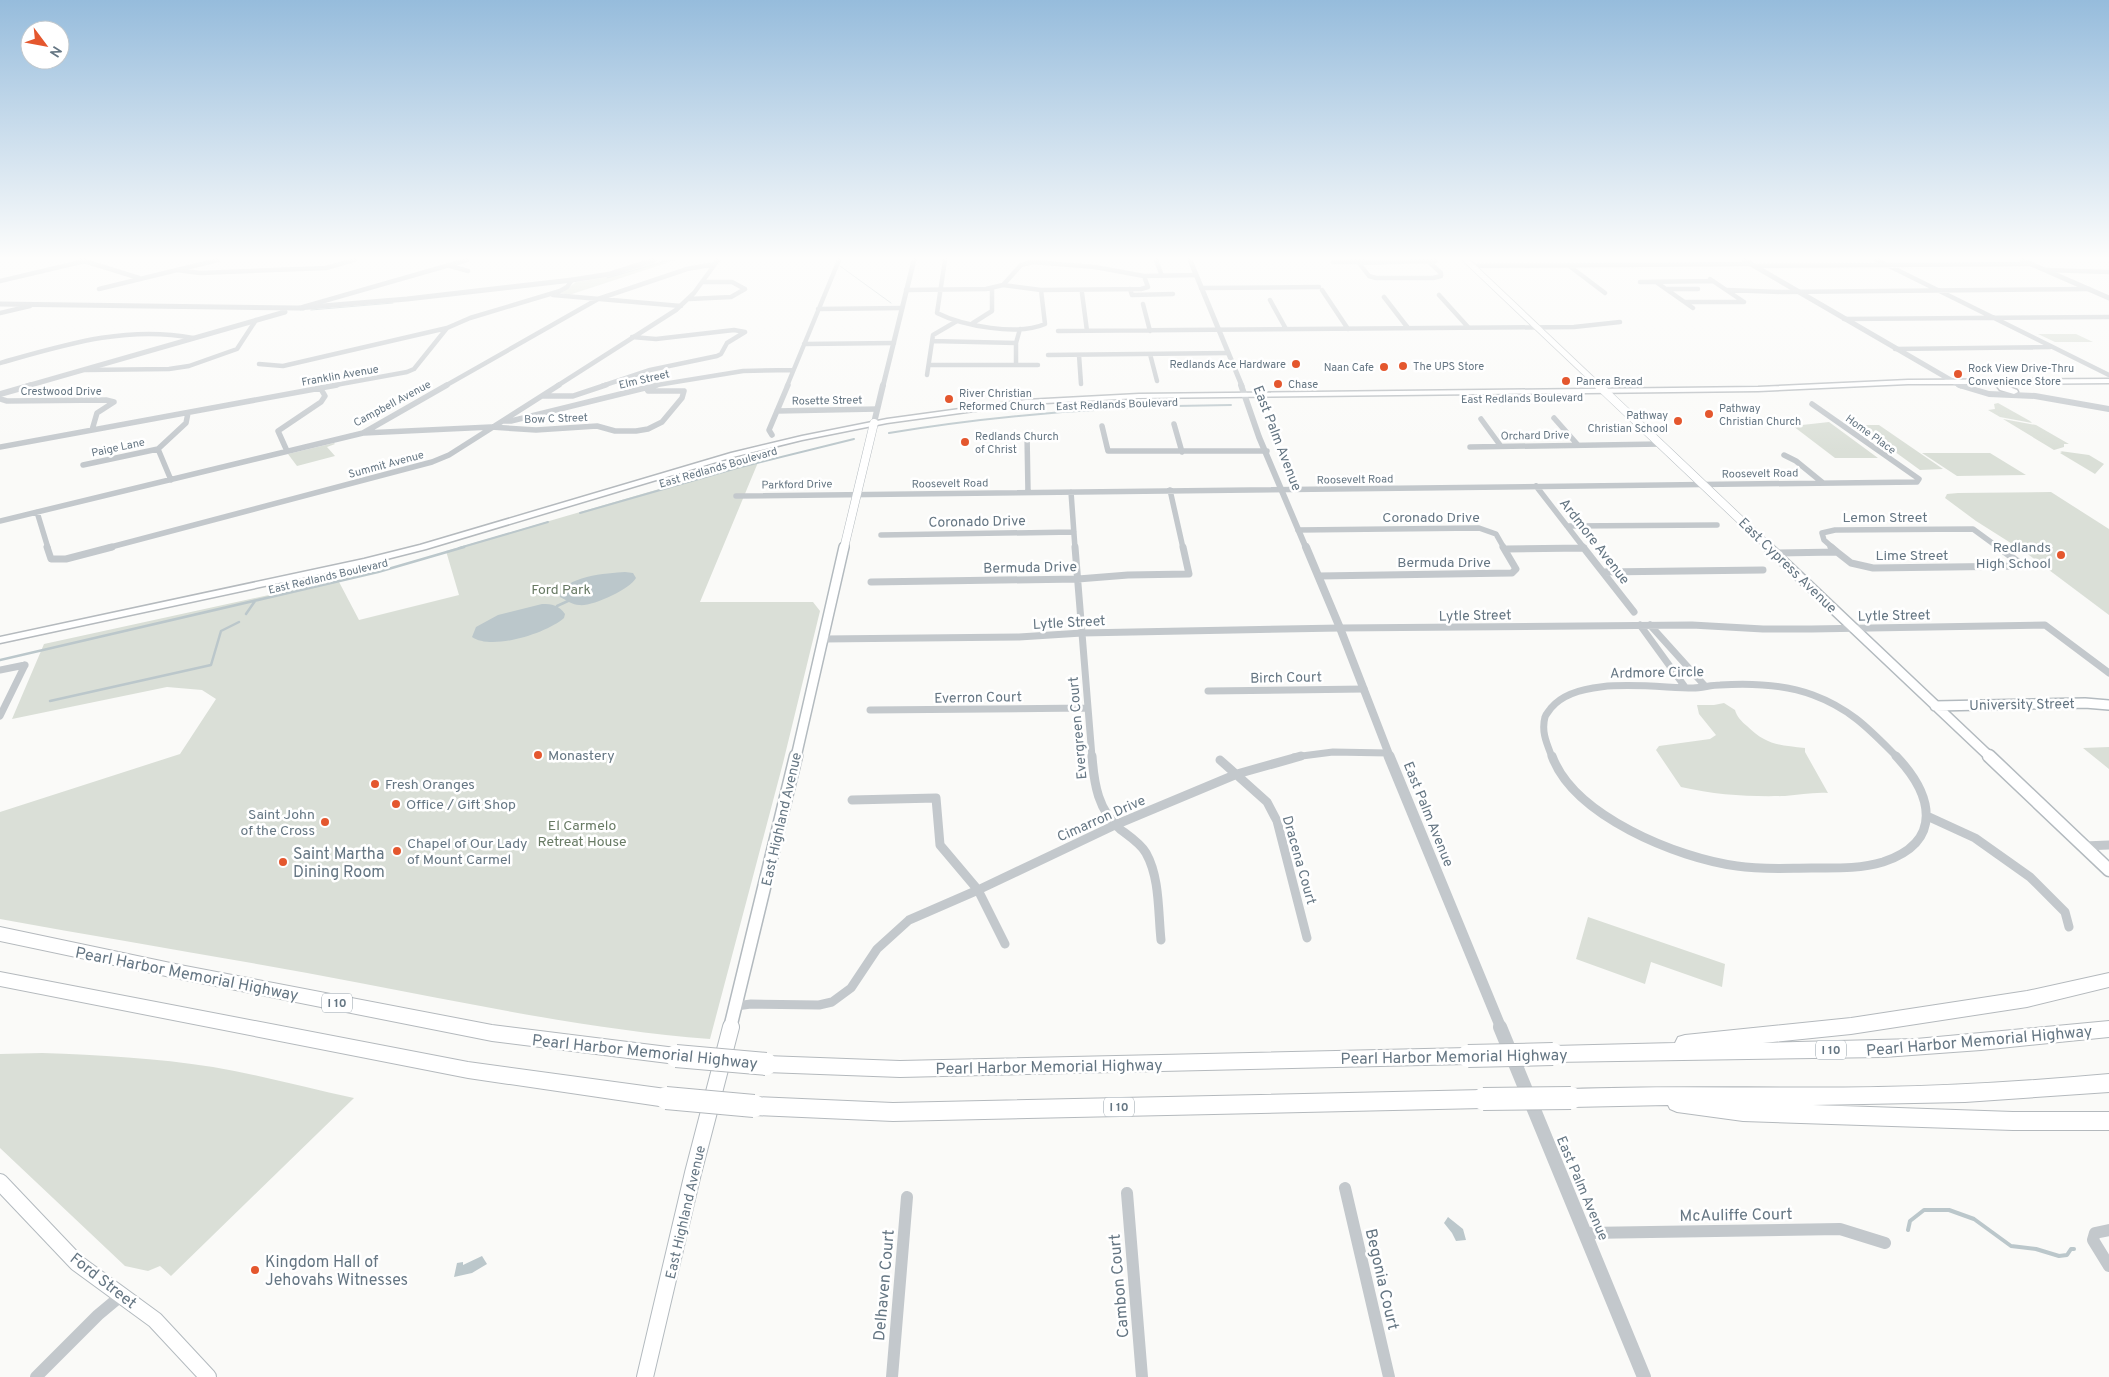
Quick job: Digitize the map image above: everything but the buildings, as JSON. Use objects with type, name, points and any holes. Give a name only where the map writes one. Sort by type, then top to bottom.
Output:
[{"type":"highway","name":"Pearl Harbor Memorial Highway","points":[[0,934],[180,972],[492,1033],[676,1056],[766,1064],[900,1069],[1601,1052],[1852,1050],[1980,1042],[2109,1029]]},
{"type":"highway","name":"I 10","points":[[0,979],[468,1070],[666,1098],[754,1106],[893,1112],[1619,1096],[1878,1096],[2009,1092],[2109,1083]]},
{"type":"highway","points":[[1601,1052],[1852,1026],[2027,1000],[2109,980]]},
{"type":"highway","points":[[1619,1096],[1743,1112],[2013,1121],[2109,1121]]},
{"type":"main road","name":"East Cypress Avenue","points":[[1535,324],[2109,870]]},
{"type":"main road","name":"East Redlands Boulevard","points":[[1609,394],[1951,381],[2109,380]]},
{"type":"main road","name":"East Redlands Boulevard","points":[[0,640],[364,562],[423,547],[731,455],[802,438],[873,427],[966,409],[1026,402],[1139,396],[1776,394],[2022,382]]},
{"type":"main road","points":[[1998,384],[2014,392]]},
{"type":"main road","name":"East Redlands Boulevard","points":[[0,648],[378,565],[733,462],[873,427]]},
{"type":"main road","name":"East Highland Avenue","points":[[646,1377],[693,1173],[736,1006],[873,427]]},
{"type":"main road","name":"University Street","points":[[1935,706],[2085,703],[2109,705]]},
{"type":"main road","name":"Ford Street","points":[[0,1182],[77,1263],[155,1320],[208,1377]]},
{"type":"street","points":[[0,394],[241,324]]},
{"type":"street","points":[[85,370],[169,369],[189,366],[234,350],[253,324]]},
{"type":"street","name":"Franklin Avenue","points":[[0,447],[407,372],[414,369],[447,328],[456,324]]},
{"type":"street","name":"Campbell Avenue","points":[[0,521],[363,433],[552,324]]},
{"type":"street","name":"Summit Avenue","points":[[37,512],[51,559],[66,559],[432,462],[449,455],[652,324]]},
{"type":"street","points":[[772,435],[769,430],[812,324]]},
{"type":"street","name":"East Highland Avenue","points":[[873,427],[898,324]]},
{"type":"street","points":[[927,375],[932,341],[936,333],[951,324]]},
{"type":"street","points":[[983,324],[1034,329],[1044,324]]},
{"type":"street","points":[[1087,324],[1088,331]]},
{"type":"street","points":[[1148,324],[1150,331]]},
{"type":"street","name":"East Palm Avenue","points":[[1216,324],[1246,397],[1259,437],[1267,451],[1281,490],[1319,576],[1388,753],[1644,1377]]},
{"type":"street","points":[[1283,324],[1286,329]]},
{"type":"street","points":[[1345,324],[1348,329]]},
{"type":"street","points":[[1405,324],[1408,328]]},
{"type":"street","points":[[1058,331],[1538,327],[1599,324]]},
{"type":"street","points":[[1853,324],[1951,381],[1980,392],[2027,396],[2109,408]]},
{"type":"street","points":[[2007,324],[2109,375]]},
{"type":"street","points":[[259,364],[280,367],[447,328]]},
{"type":"street","points":[[1016,365],[1016,343],[1020,329]]},
{"type":"street","points":[[543,396],[569,396],[650,370],[717,356],[721,354],[727,343],[745,332],[734,330],[656,339],[632,337]]},
{"type":"street","points":[[0,362],[112,335],[171,334],[193,338]]},
{"type":"street","points":[[932,341],[1016,343]]},
{"type":"street","points":[[804,344],[894,343]]},
{"type":"street","points":[[1895,349],[2052,347]]},
{"type":"street","points":[[1048,355],[1228,353]]},
{"type":"street","points":[[1150,354],[1157,382]]},
{"type":"street","points":[[1079,355],[1081,384]]},
{"type":"street","points":[[929,365],[1038,365]]},
{"type":"street","name":"Elm Street","points":[[502,421],[510,421],[646,388],[745,371],[793,370]]},
{"type":"street","points":[[1962,386],[1982,390],[2014,392],[2109,408]]},
{"type":"street","name":"Bow C Street","points":[[491,427],[536,430],[597,426],[626,432],[648,428],[662,422],[682,398],[684,391],[648,391],[646,388]]},
{"type":"street","points":[[287,451],[278,431],[321,402],[325,396],[322,389]]},
{"type":"street","name":"Crestwood Drive","points":[[0,398],[7,401],[106,400],[114,402],[97,413],[92,430]]},
{"type":"street","name":"Home Place","points":[[1812,404],[1919,479]]},
{"type":"street","name":"Rosette Street","points":[[777,411],[877,410]]},
{"type":"street","name":"Paige Lane","points":[[83,465],[158,449],[186,423],[188,413]]},
{"type":"street","points":[[1554,418],[1577,444]]},
{"type":"street","points":[[1481,419],[1500,445]]},
{"type":"street","points":[[1174,424],[1182,452]]},
{"type":"street","points":[[1102,426],[1108,451],[1267,451]]},
{"type":"street","points":[[363,433],[491,427]]},
{"type":"street","points":[[1027,434],[1028,492]]},
{"type":"street","name":"Orchard Drive","points":[[1470,446],[1660,444]]},
{"type":"street","name":"Paige Lane","points":[[158,449],[171,480]]},
{"type":"street","name":"Roosevelt Road","points":[[1784,455],[1796,461],[1823,483]]},
{"type":"street","name":"Roosevelt Road","points":[[858,494],[1917,482],[1919,479]]},
{"type":"street","name":"Ardmore Avenue","points":[[1536,486],[1634,612]]},
{"type":"street","name":"Bermuda Drive","points":[[871,582],[1078,579],[1128,575],[1189,574],[1170,490]]},
{"type":"street","name":"Evergreen Court","points":[[1071,492],[1094,779],[1100,804],[1116,825],[1145,850],[1154,868],[1161,940]]},
{"type":"street","name":"Parkford Drive","points":[[736,496],[858,494]]},
{"type":"street","points":[[1567,526],[1717,525]]},
{"type":"street","name":"Coronado Drive","points":[[1298,530],[1479,528],[1496,534],[1506,549]]},
{"type":"street","name":"Lemon Street","points":[[1837,552],[1824,540],[1822,533],[1824,531],[1973,529],[2024,566]]},
{"type":"street","name":"Coronado Drive","points":[[881,536],[1074,532]]},
{"type":"street","points":[[1506,549],[1584,548]]},
{"type":"street","name":"Bermuda Drive","points":[[1319,576],[1512,573],[1516,569],[1506,549]]},
{"type":"street","points":[[1776,553],[1837,552]]},
{"type":"street","name":"Lime Street","points":[[1837,552],[1851,563],[1873,568],[2024,566]]},
{"type":"street","points":[[1603,572],[1764,570]]},
{"type":"street","name":"Lytle Street","points":[[824,639],[1020,637],[1340,628],[1692,624],[1763,629],[2046,625],[2109,673]]},
{"type":"street","points":[[1640,625],[1685,687]]},
{"type":"street","points":[[1650,625],[1705,686]]},
{"type":"street","points":[[0,670],[25,665],[0,716]]},
{"type":"street","name":"Ardmore Circle","points":[[1754,684],[1783,687],[1813,695],[1839,706],[1868,726],[1910,772],[1924,794],[1927,816],[1923,832],[1918,841],[1900,855],[1871,865],[1837,868],[1760,869],[1726,865],[1672,849],[1623,826],[1584,800],[1560,770],[1547,748],[1543,730],[1546,713],[1555,703],[1567,695],[1581,690],[1605,686],[1685,687],[1754,684]]},
{"type":"street","name":"Birch Court","points":[[1208,691],[1364,689]]},
{"type":"street","name":"Everron Court","points":[[870,710],[1087,708]]},
{"type":"street","name":"Cimarron Drive","points":[[736,1006],[832,1002],[851,988],[877,949],[909,920],[978,890],[1116,825],[1236,774],[1295,756],[1333,752],[1388,753]]},
{"type":"street","points":[[1220,760],[1236,774]]},
{"type":"street","name":"Dracena Court","points":[[1236,774],[1267,802],[1277,820],[1307,938]]},
{"type":"street","points":[[852,800],[936,798],[940,845],[978,890],[1006,944]]},
{"type":"street","points":[[1927,816],[1940,820],[1975,838],[2030,877],[2065,912],[2069,927]]},
{"type":"street","points":[[2084,846],[2109,846]]},
{"type":"street","name":"Begonia Court","points":[[1345,1188],[1390,1377]]},
{"type":"street","name":"Cambon Court","points":[[1127,1193],[1142,1377]]},
{"type":"street","name":"Delhaven Court","points":[[892,1377],[907,1197]]},
{"type":"street","name":"McAuliffe Court","points":[[1586,1233],[1840,1229],[1886,1243]]},
{"type":"street","points":[[2109,1230],[2095,1233],[2093,1240],[2096,1249],[2109,1266]]},
{"type":"street","points":[[36,1377],[122,1295]]},
{"type":"green space","points":[[2038,334],[2076,334],[2093,342],[2055,342]]},
{"type":"green space","points":[[1998,403],[2032,423],[2000,417],[1988,410],[1995,409],[1994,404]]},
{"type":"green space","points":[[2003,419],[2036,425],[2069,444],[2064,444],[2064,447],[2054,450]]},
{"type":"green space","points":[[1829,422],[1878,458],[1835,458],[1793,426]]},
{"type":"green space","points":[[1858,425],[1879,425],[1943,469],[1920,470]]},
{"type":"green space","points":[[334,443],[327,447],[335,456],[297,466],[288,454]]},
{"type":"green space","points":[[2060,451],[2089,455],[2104,464],[2095,474],[2060,453],[2062,452]]},
{"type":"green space","points":[[1922,453],[1990,453],[2026,475],[1957,476]]},
{"type":"green space","name":"El Carmelo Retreat House","points":[[759,460],[700,602],[813,602],[820,611],[783,763],[710,1039],[622,1030],[535,1016],[270,966],[0,919],[0,812],[180,754],[216,699],[202,690],[167,687],[12,719],[44,644],[338,580],[359,620],[459,595],[446,551]]},
{"type":"green space","points":[[2051,492],[2109,529],[2109,615],[2025,552],[1976,521],[1945,498],[1947,494],[1958,493]]},
{"type":"green space","points":[[1724,703],[1735,710],[1741,721],[1767,741],[1780,745],[1805,748],[1805,752],[1828,793],[1746,796],[1720,794],[1681,787],[1656,750],[1659,746],[1710,739],[1716,735],[1699,714],[1697,705]]},
{"type":"green space","points":[[2109,747],[2109,769],[2083,748]]},
{"type":"green space","points":[[1588,917],[1725,964],[1722,987],[1651,962],[1645,984],[1576,959]]},
{"type":"green space","points":[[42,1053],[128,1057],[213,1067],[354,1098],[171,1276],[160,1266],[148,1271],[125,1266],[0,1148],[0,1054]]},
{"type":"shaded area","points":[[633,573],[636,578],[619,592],[601,600],[579,605],[560,597],[563,590],[569,584],[577,580],[597,575]]},
{"type":"shaded area","points":[[542,604],[558,607],[565,614],[564,618],[556,624],[533,634],[505,641],[481,641],[472,637],[476,627],[498,615]]},
{"type":"shaded area","points":[[1448,1217],[1463,1229],[1466,1240],[1456,1241],[1444,1223]]},
{"type":"shaded area","points":[[482,1256],[487,1264],[472,1273],[454,1277],[457,1263],[463,1262],[463,1265]]},
{"type":"waterway","points":[[889,433],[932,426],[1060,412],[1145,407],[1231,405]]},
{"type":"waterway","points":[[580,513],[737,468],[854,439]]},
{"type":"waterway","points":[[459,548],[548,522]]},
{"type":"waterway","points":[[0,660],[378,572],[464,547]]},
{"type":"waterway","points":[[246,614],[255,601]]},
{"type":"waterway","points":[[557,606],[568,601]]},
{"type":"waterway","points":[[50,701],[211,665],[221,631],[239,622]]},
{"type":"waterway","points":[[1908,1230],[1910,1221],[1924,1210],[1949,1210],[1974,1219],[2011,1246],[2036,1249],[2059,1256],[2067,1255],[2071,1249],[2074,1249]]},
{"type":"place","name":"Redlands Ace Hardware","points":[[1296,364]]},
{"type":"place","name":"The UPS Store","points":[[1403,366]]},
{"type":"place","name":"Naan Cafe","points":[[1384,367]]},
{"type":"place","name":"Rock View Drive-Thru Convenience Store","points":[[1958,374]]},
{"type":"place","name":"Panera Bread","points":[[1566,381]]},
{"type":"place","name":"Chase","points":[[1278,384]]},
{"type":"place","name":"River Christian Reformed Church","points":[[949,399]]},
{"type":"place","name":"Pathway Christian Church","points":[[1709,414]]},
{"type":"place","name":"Pathway Christian School","points":[[1678,421]]},
{"type":"place","name":"Redlands Church of Christ","points":[[965,442]]},
{"type":"place","name":"Redlands High School","points":[[2061,555]]},
{"type":"place","name":"Monastery","points":[[538,755]]},
{"type":"place","name":"Fresh Oranges","points":[[375,784]]},
{"type":"place","name":"Office / Gift Shop","points":[[396,804]]},
{"type":"place","name":"Saint John of the Cross","points":[[325,822]]},
{"type":"place","name":"Chapel of Our Lady of Mount Carmel","points":[[397,851]]},
{"type":"place","name":"Saint Martha Dining Room","points":[[283,862]]},
{"type":"place","name":"Kingdom Hall of Jehovahs Witnesses","points":[[255,1270]]},
{"type":"park label","name":"Ford Park","points":[[561,589]]}]
